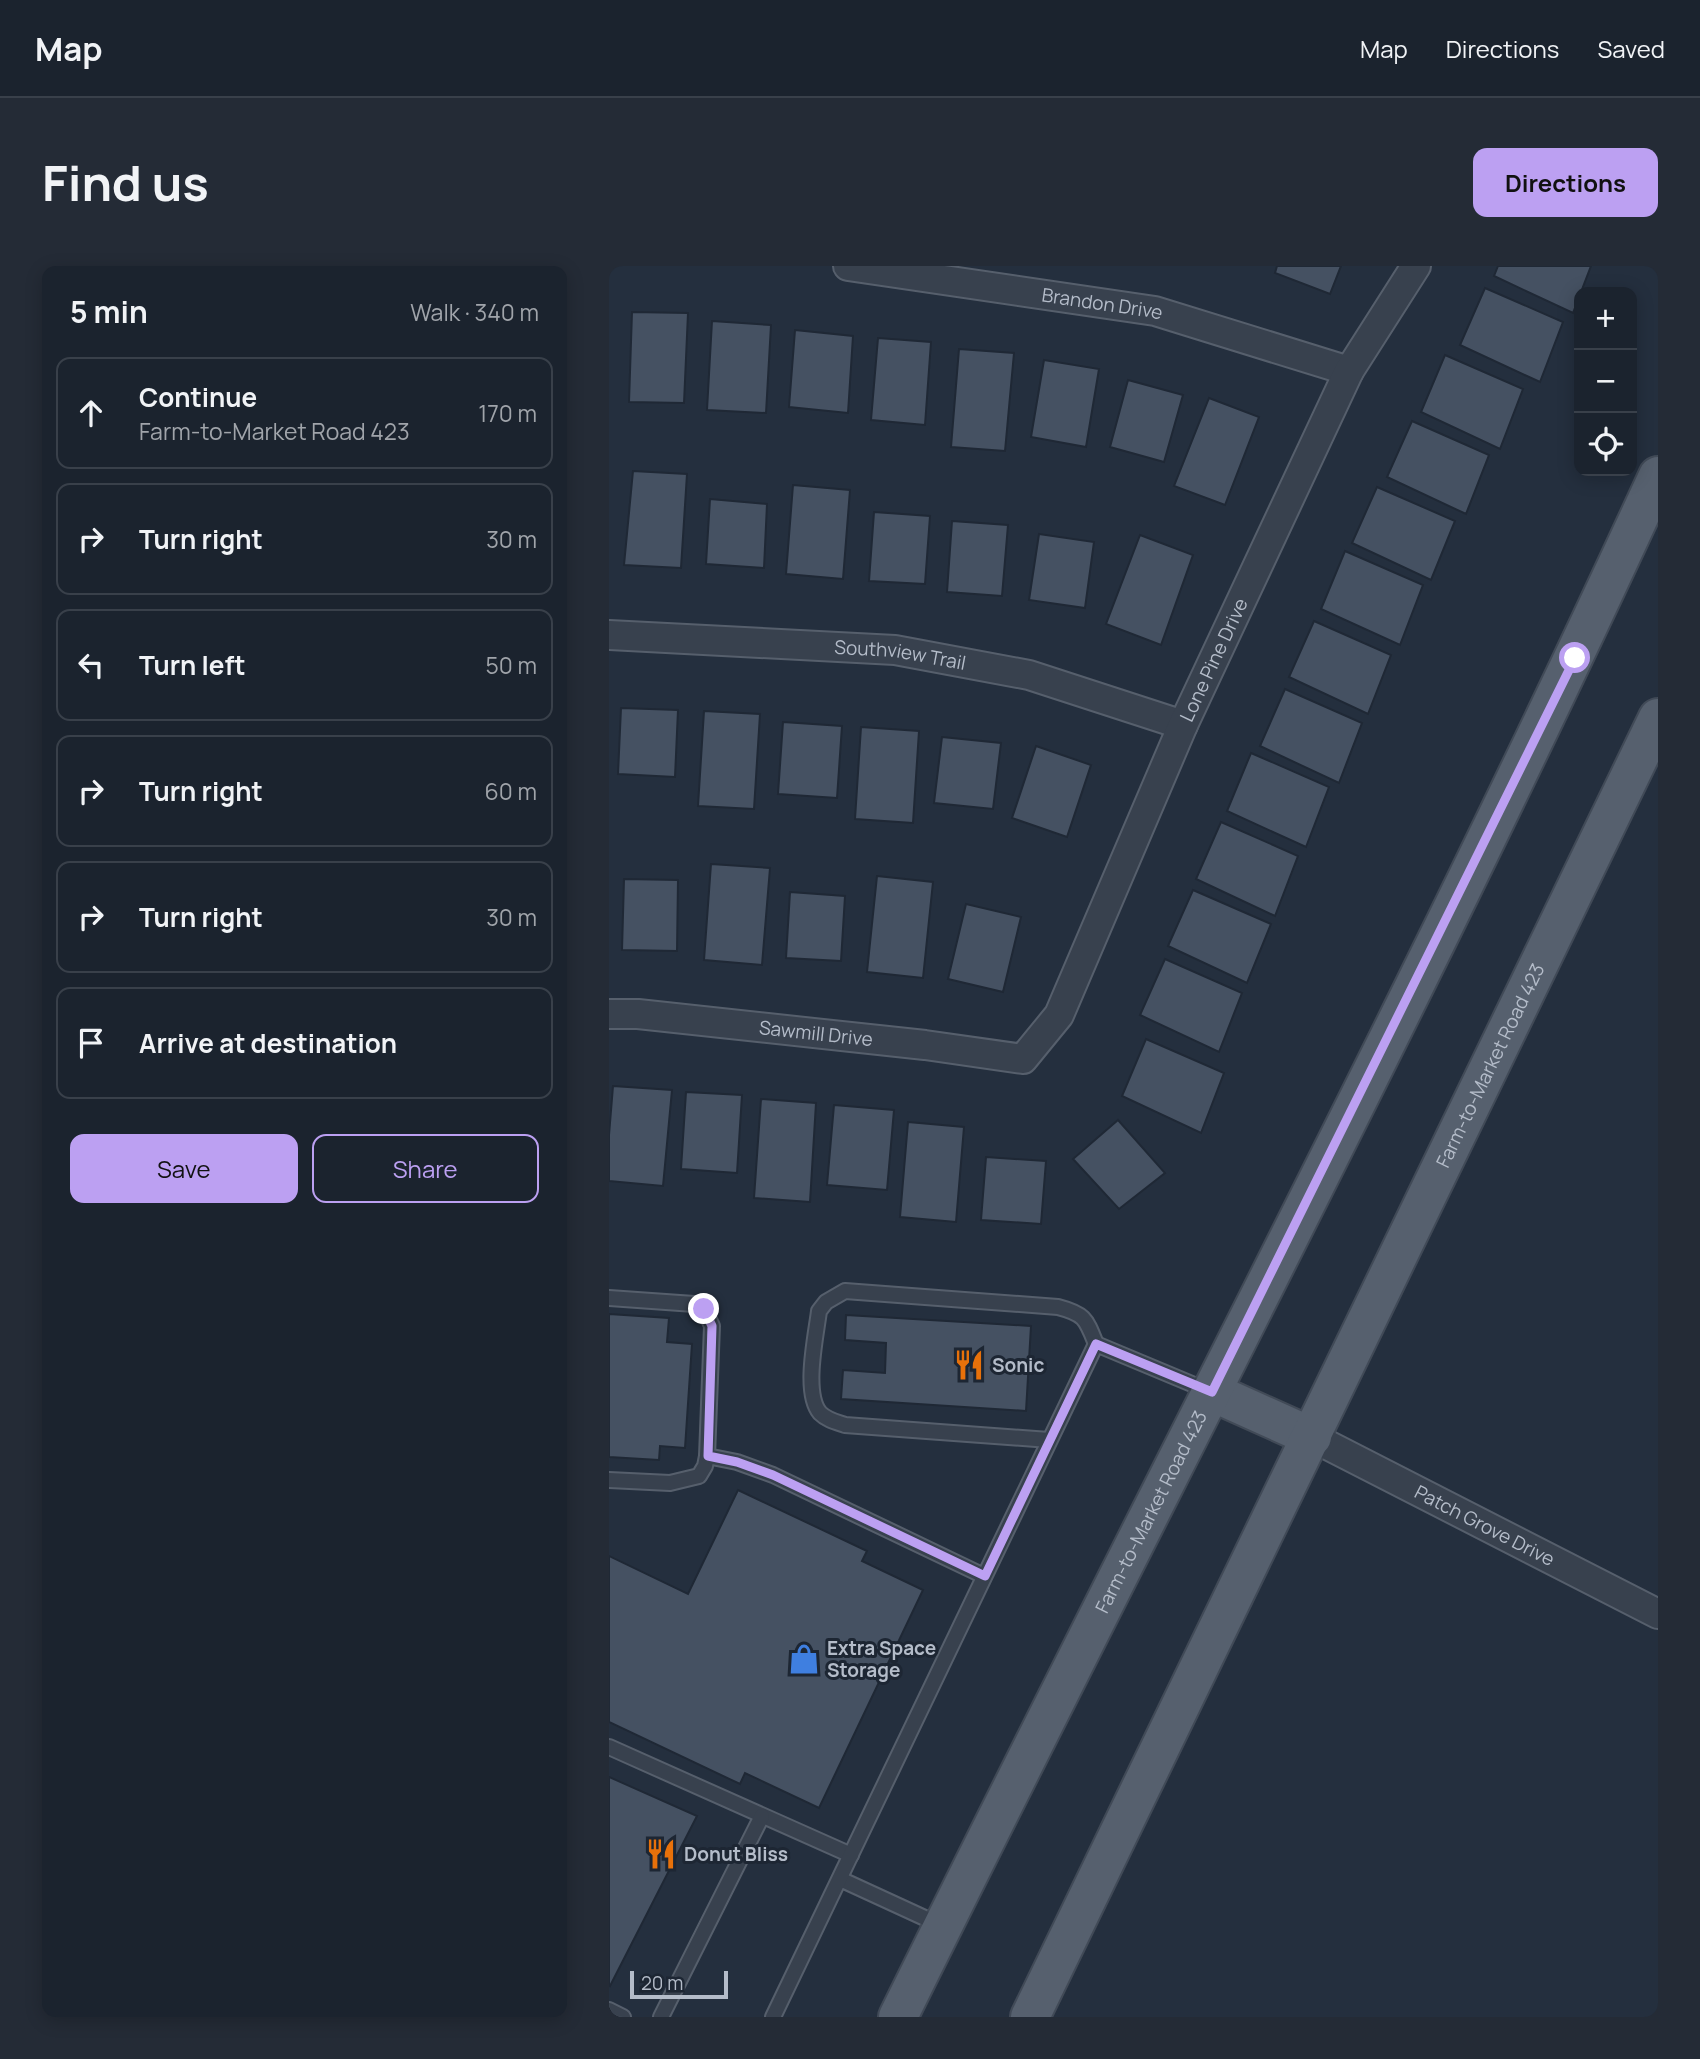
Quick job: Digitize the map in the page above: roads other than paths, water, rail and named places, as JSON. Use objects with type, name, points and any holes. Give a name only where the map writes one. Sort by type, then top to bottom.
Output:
[{"type":"main road","name":"Farm-to-Market Road 423","points":[[898,2017],[1212,1392],[1575,658],[1658,476]]},
{"type":"main road","name":"Farm-to-Market Road 423","points":[[1030,2017],[1658,718]]},
{"type":"main road","points":[[1212,1392],[1312,1437]]},
{"type":"street","name":"Brandon Drive","points":[[848,266],[1155,311],[1349,371]]},
{"type":"street","name":"Lone Pine Drive","points":[[1023,1059],[1059,1015],[1183,725],[1349,371],[1416,266]]},
{"type":"street","name":"Southview Trail","points":[[609,635],[895,650],[1028,675],[1183,725]]},
{"type":"street","name":"Sawmill Drive","points":[[609,1014],[638,1014],[925,1045],[1023,1059]]},
{"type":"street","name":"Patch Grove Drive","points":[[1312,1437],[1658,1614]]},
{"type":"lane","points":[[1049,1440],[845,1425],[829,1419],[819,1412],[811,1387],[819,1311],[827,1302],[845,1291],[1058,1307],[1075,1311],[1086,1318],[1096,1344],[1212,1392]]},
{"type":"lane","points":[[609,1298],[694,1304],[704,1309],[709,1317],[712,1336],[708,1456],[699,1476],[670,1483],[609,1480]]},
{"type":"lane","points":[[773,2017],[1096,1344]]},
{"type":"lane","points":[[708,1456],[737,1462],[773,1475],[985,1576]]},
{"type":"lane","points":[[609,1746],[851,1855]]},
{"type":"lane","points":[[661,2017],[762,1816]]},
{"type":"lane","points":[[840,1879],[943,1926]]},
{"type":"lane","points":[[609,2010],[623,2017]]},
{"type":"place","name":"Sonic","points":[[969,1365]]},
{"type":"place","name":"Extra Space Storage","points":[[804,1659]]},
{"type":"place","name":"Donut Bliss","points":[[661,1854]]}]
